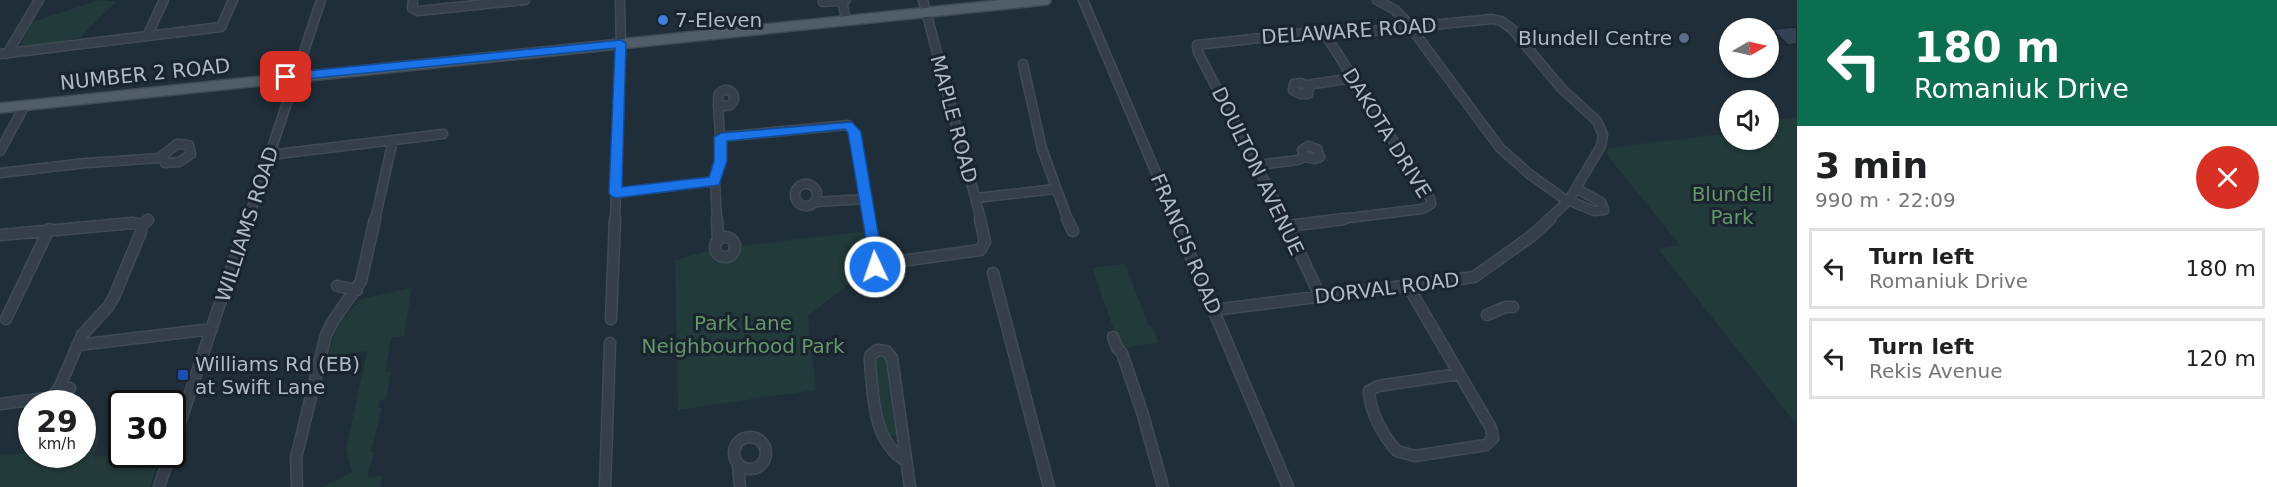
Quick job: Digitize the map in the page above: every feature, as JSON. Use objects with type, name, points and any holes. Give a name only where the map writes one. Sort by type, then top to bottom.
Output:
[{"type":"main road","name":"NUMBER 2 ROAD","points":[[0,108],[1046,0]]},
{"type":"street","points":[[3,54],[39,0]]},
{"type":"street","points":[[148,34],[164,0]]},
{"type":"street","points":[[3,54],[148,34],[221,27],[233,0]]},
{"type":"street","name":"WILLIAMS ROAD","points":[[186,406],[321,0]]},
{"type":"street","points":[[413,0],[412,8],[418,11],[525,0]]},
{"type":"street","points":[[611,320],[621,43],[620,0]]},
{"type":"street","points":[[823,2],[844,0],[846,20]]},
{"type":"street","name":"MAPLE ROAD","points":[[866,199],[878,264],[973,252],[983,248],[984,238],[976,198],[923,0]]},
{"type":"street","name":"FRANCIS ROAD","points":[[1083,0],[1288,487]]},
{"type":"street","points":[[1377,0],[1395,10],[1410,27],[1500,149],[1521,169],[1569,200],[1596,213],[1604,210],[1601,202],[1577,189]]},
{"type":"street","name":"DELAWARE ROAD","points":[[1197,45],[1323,31],[1358,31],[1492,19],[1502,21]]},
{"type":"street","name":"DORVAL ROAD","points":[[1214,310],[1460,279],[1483,272],[1533,235],[1569,200],[1601,147],[1602,129],[1591,115],[1561,88],[1512,29],[1502,21]]},
{"type":"street","name":"DAKOTA DRIVE","points":[[1288,226],[1422,209],[1431,204],[1430,198],[1323,31]]},
{"type":"street","name":"DOULTON AVENUE","points":[[1197,45],[1198,52],[1288,226],[1290,236],[1320,296]]},
{"type":"street","points":[[1023,64],[1036,126],[1056,189],[1073,231]]},
{"type":"street","points":[[1307,85],[1353,78]]},
{"type":"street","points":[[718,103],[721,137],[720,161],[715,182],[718,241]]},
{"type":"street","points":[[0,151],[25,105]]},
{"type":"street","points":[[721,137],[842,124],[853,126],[866,199],[823,204],[815,202]]},
{"type":"street","points":[[270,155],[443,134]]},
{"type":"street","points":[[297,487],[296,458],[327,331],[334,318],[357,290],[363,275],[393,140]]},
{"type":"street","points":[[1257,165],[1298,160],[1305,157]]},
{"type":"street","points":[[0,173],[86,163],[162,158]]},
{"type":"street","points":[[616,193],[715,182]]},
{"type":"street","points":[[976,198],[1056,189]]},
{"type":"street","points":[[0,235],[49,229],[145,223],[111,303],[87,329],[78,345],[65,387],[48,398],[0,404]]},
{"type":"street","points":[[6,318],[49,229]]},
{"type":"street","points":[[993,273],[1049,487]]},
{"type":"street","points":[[337,286],[357,290]]},
{"type":"street","points":[[1408,286],[1491,428],[1496,442],[1415,456],[1399,455],[1389,440],[1365,389],[1459,374]]},
{"type":"street","points":[[1487,315],[1505,307],[1513,307]]},
{"type":"street","points":[[78,345],[212,329]]},
{"type":"street","points":[[1113,337],[1122,353],[1143,415],[1163,487]]},
{"type":"street","points":[[604,487],[610,343]]},
{"type":"street","points":[[906,461],[896,455],[876,420],[870,356],[877,350],[886,351],[892,358],[910,487]]},
{"type":"street","points":[[738,465],[740,487]]},
{"type":"street","points":[[159,487],[165,468]]},
{"type":"green space","points":[[99,0],[116,2],[79,38],[19,48],[32,22]]},
{"type":"green space","name":"Blundell Park","points":[[1797,117],[1797,425],[1658,249],[1680,245],[1607,155],[1608,148],[1719,134],[1719,150],[1779,150],[1779,120]]},
{"type":"green space","name":"Park Lane Neighbourhood Park","points":[[865,231],[868,252],[861,265],[864,272],[808,316],[816,390],[678,410],[675,260],[709,251],[715,259],[728,260],[738,254],[742,246]]},
{"type":"green space","points":[[1125,264],[1158,343],[1122,348],[1119,344],[1092,268]]},
{"type":"green space","points":[[412,288],[404,336],[391,338],[385,372],[391,371],[386,399],[380,400],[378,408],[382,408],[371,452],[374,452],[367,478],[382,476],[381,487],[323,487],[352,472],[346,449],[367,351],[328,356],[338,324],[361,299]]},
{"type":"green space","points":[[882,355],[888,360],[897,432],[895,436],[890,435],[882,419],[875,362],[876,357]]},
{"type":"green space","points":[[100,435],[96,450],[96,436]]},
{"type":"green space","points":[[18,454],[18,468],[96,468],[96,457],[108,455],[108,468],[157,468],[150,487],[0,487],[0,456]]},
{"type":"building","points":[[1797,27],[1797,44],[1788,45],[1779,36],[1779,28]]},
{"type":"place","name":"7-Eleven","points":[[663,20]]},
{"type":"place","name":"Blundell Centre","points":[[1684,38]]},
{"type":"place","name":"Williams Rd (EB) at Swift Lane","points":[[183,375]]},
{"type":"route","points":[[286,77],[621,43],[616,193],[715,182],[720,161],[721,137],[848,125],[853,128],[854,132],[875,251],[881,260],[875,267]]}]
